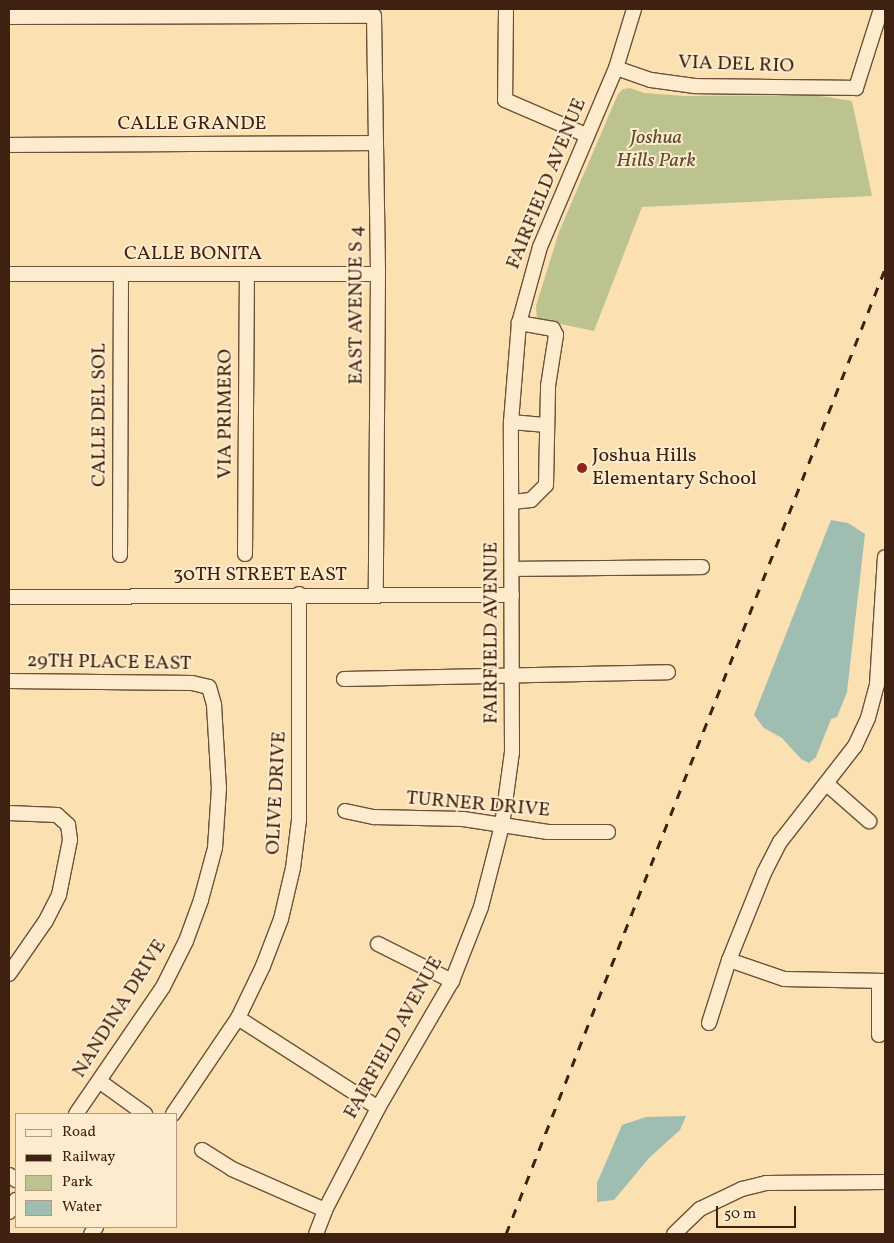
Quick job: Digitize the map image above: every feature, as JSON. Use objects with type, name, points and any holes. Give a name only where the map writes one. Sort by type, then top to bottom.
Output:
[{"type":"street","points":[[506,9],[505,100],[586,135]]},
{"type":"street","name":"FAIRFIELD AVENUE","points":[[316,1234],[324,1210],[378,1108],[452,981],[481,907],[502,825],[512,752],[511,422],[519,323],[540,247],[616,68],[634,9]]},
{"type":"street","name":"VIA DEL RIO","points":[[616,68],[651,80],[695,86],[856,88],[881,9]]},
{"type":"street","name":"EAST AVENUE S 4","points":[[9,17],[374,16],[378,274],[376,594]]},
{"type":"street","name":"CALLE GRANDE","points":[[9,145],[376,143]]},
{"type":"street","name":"CALLE BONITA","points":[[9,274],[378,274]]},
{"type":"street","name":"CALLE DEL SOL","points":[[120,556],[121,274]]},
{"type":"street","name":"VIA PRIMERO","points":[[245,554],[247,274]]},
{"type":"street","points":[[512,502],[530,500],[546,485],[547,425],[556,335],[553,329],[519,323]]},
{"type":"street","points":[[511,422],[547,425]]},
{"type":"street","points":[[709,1023],[729,960],[764,873],[780,842],[828,786],[855,746],[868,718],[877,684],[885,557]]},
{"type":"street","points":[[512,569],[702,567]]},
{"type":"street","name":"OLIVE DRIVE","points":[[174,1113],[238,1018],[263,966],[278,927],[293,868],[299,811],[300,594]]},
{"type":"street","name":"30TH STREET EAST","points":[[9,597],[512,594]]},
{"type":"street","points":[[344,679],[513,677],[668,672]]},
{"type":"street","name":"29TH PLACE EAST","points":[[9,681],[192,683],[209,687]]},
{"type":"street","name":"NANDINA DRIVE","points":[[77,1113],[162,987],[186,941],[201,900],[215,848],[219,788],[214,705],[209,687]]},
{"type":"street","points":[[828,786],[869,821]]},
{"type":"street","name":"TURNER DRIVE","points":[[346,811],[374,817],[463,819],[548,832],[608,832]]},
{"type":"street","points":[[9,813],[57,814],[68,824],[69,849],[59,895],[45,922],[9,974]]},
{"type":"street","points":[[378,944],[452,981]]},
{"type":"street","points":[[729,960],[784,979],[882,981],[879,1035]]},
{"type":"street","points":[[238,1018],[378,1108]]},
{"type":"street","points":[[99,1081],[145,1113]]},
{"type":"street","points":[[202,1150],[232,1169],[324,1210]]},
{"type":"street","points":[[674,1234],[700,1209],[742,1189],[766,1184],[885,1182]]},
{"type":"green space","name":"Joshua Hills Park","points":[[630,88],[644,93],[685,96],[814,95],[852,101],[872,196],[642,207],[594,331],[537,319],[536,306],[559,232],[618,94],[623,89]]},
{"type":"water","points":[[831,520],[848,523],[865,534],[847,692],[837,717],[831,719],[816,757],[809,763],[801,759],[782,738],[764,728],[754,715]]},
{"type":"water","points":[[686,1116],[680,1130],[649,1158],[614,1200],[597,1202],[597,1183],[622,1125],[646,1117]]},
{"type":"railway","points":[[506,1234],[885,269]]},
{"type":"place","name":"Joshua Hills Elementary School","points":[[582,468]]}]
